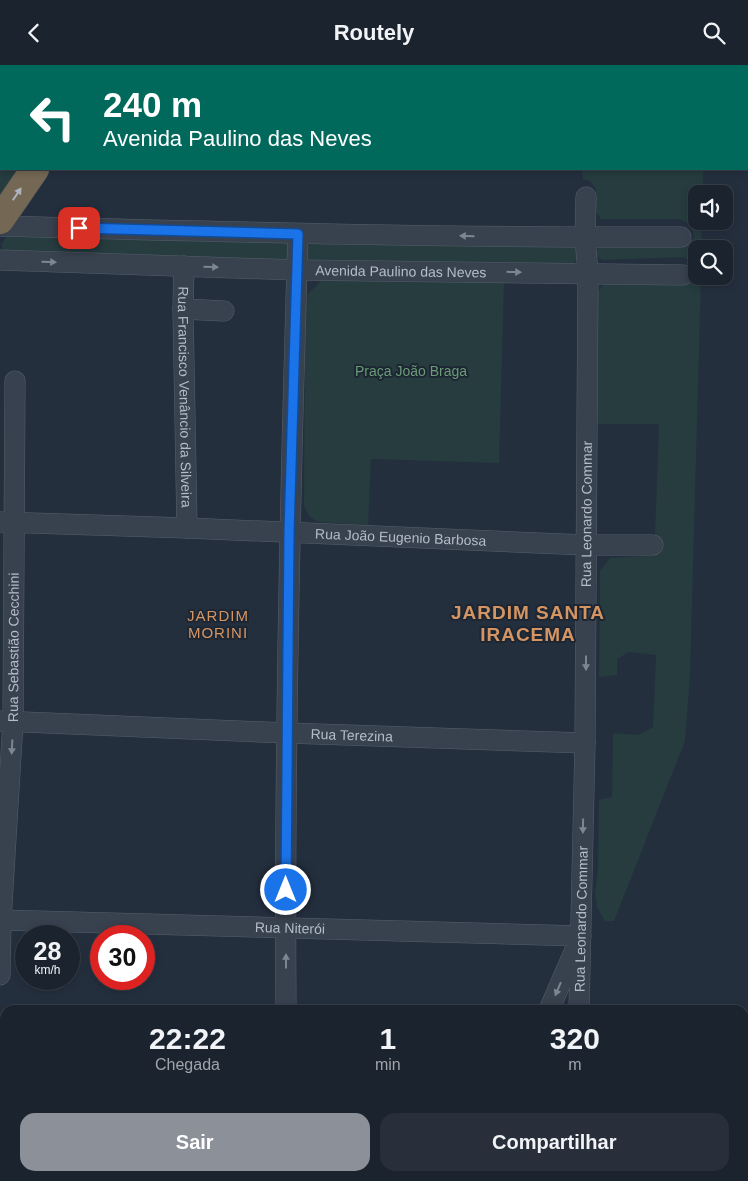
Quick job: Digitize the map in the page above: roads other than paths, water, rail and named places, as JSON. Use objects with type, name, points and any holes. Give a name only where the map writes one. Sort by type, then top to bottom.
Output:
[{"type":"highway","points":[[0,220],[34,170]]},
{"type":"street","name":"Rua Leonardo Commar","points":[[579,1005],[586,743],[588,273],[586,197]]},
{"type":"street","points":[[0,226],[298,234],[680,237]]},
{"type":"street","points":[[286,1005],[289,533],[298,234]]},
{"type":"street","name":"Avenida Paulino das Neves","points":[[0,260],[296,270],[683,275]]},
{"type":"street","name":"Rua Francisco Venâncio da Silveira","points":[[184,266],[187,528]]},
{"type":"street","points":[[183,309],[224,311]]},
{"type":"street","name":"Rua Sebastião Cecchini","points":[[0,975],[7,722],[7,523],[15,381]]},
{"type":"street","name":"Rua João Eugenio Barbosa","points":[[7,523],[187,528],[586,545],[653,545]]},
{"type":"street","name":"Rua Terezina","points":[[7,722],[586,743]]},
{"type":"street","name":"Rua Niterói","points":[[1,920],[581,936]]},
{"type":"street","points":[[551,1005],[581,936]]},
{"type":"district","name":"JARDIM SANTA IRACEMA","points":[[528,623]]},
{"type":"district","name":"JARDIM MORINI","points":[[218,624]]},
{"type":"park label","name":"Praça João Braga","points":[[411,371]]}]
